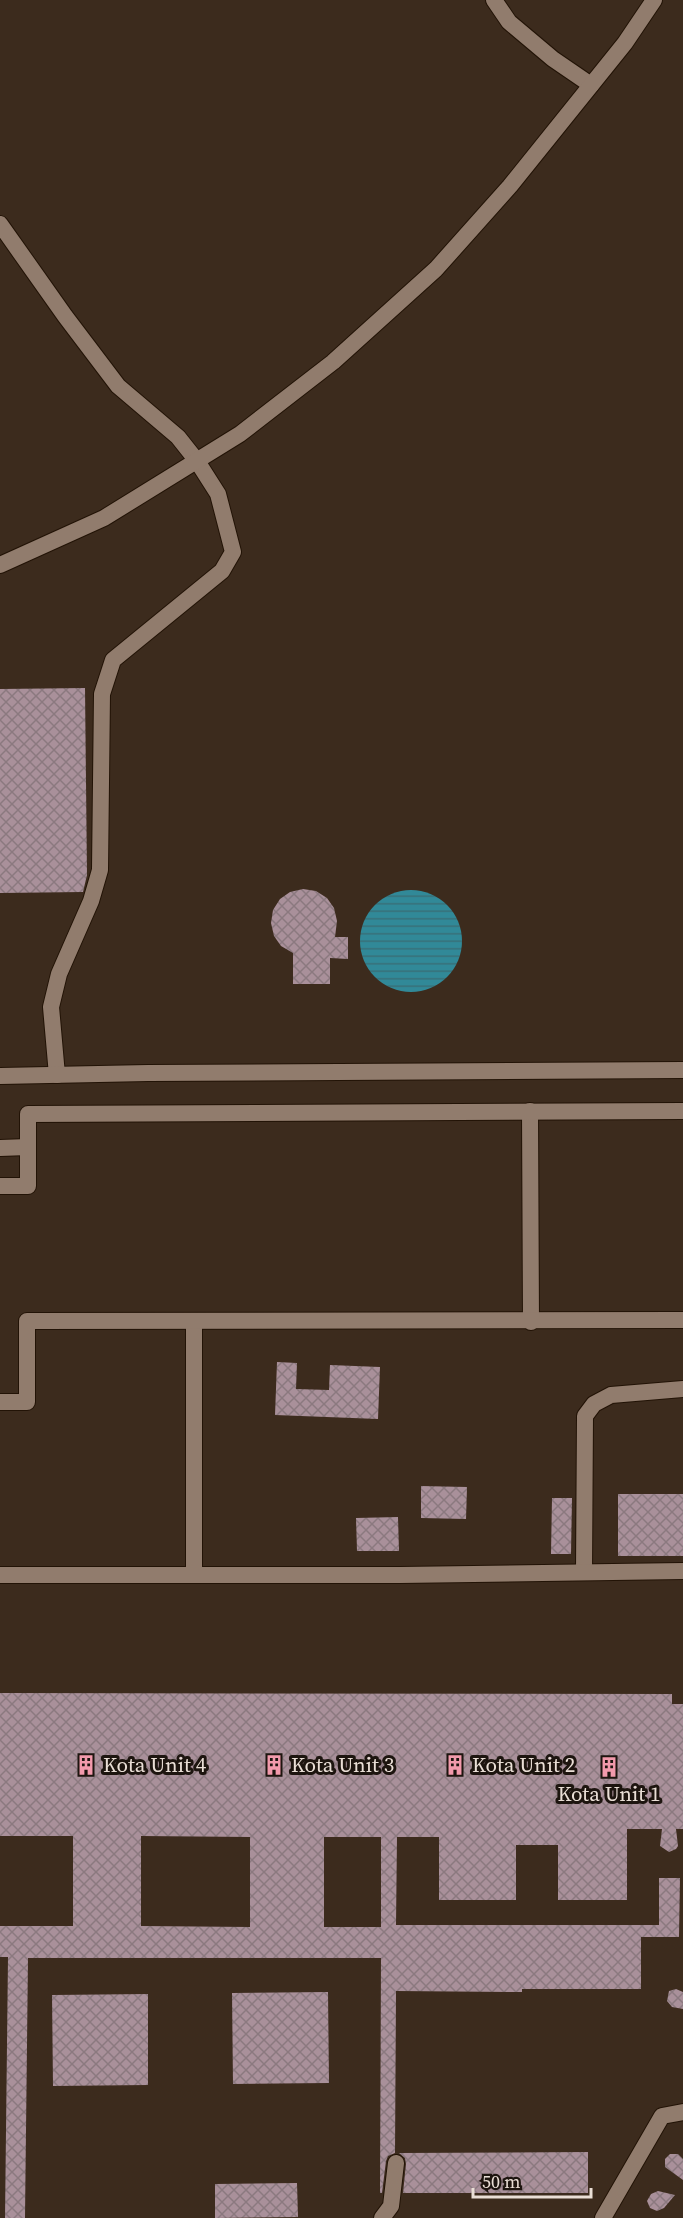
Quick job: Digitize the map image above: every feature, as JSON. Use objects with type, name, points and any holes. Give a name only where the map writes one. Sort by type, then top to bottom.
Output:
[{"type":"street","points":[[494,0],[509,22],[553,59],[591,85]]},
{"type":"street","points":[[0,565],[104,518],[240,434],[333,362],[436,269],[510,186],[625,43],[654,0]]},
{"type":"street","points":[[0,224],[118,386],[178,437],[197,461],[218,494],[233,552],[222,571],[113,660],[102,694],[100,870],[91,901],[59,974],[51,1007],[57,1075]]},
{"type":"street","points":[[0,1076],[683,1070]]},
{"type":"street","points":[[530,1111],[531,1322]]},
{"type":"street","points":[[0,1186],[28,1186],[28,1114],[683,1111]]},
{"type":"street","points":[[0,1148],[28,1148]]},
{"type":"street","points":[[0,1402],[27,1402],[27,1321],[683,1320]]},
{"type":"street","points":[[194,1322],[194,1575]]},
{"type":"street","points":[[584,1572],[585,1416],[594,1404],[611,1395],[683,1389]]},
{"type":"street","points":[[0,1575],[683,1570]]},
{"type":"street","points":[[603,2218],[662,2116],[683,2112]]},
{"type":"street","points":[[381,2218],[391,2206],[396,2163]]},
{"type":"water","points":[[411,890],[430,894],[447,905],[458,922],[462,941],[458,960],[447,977],[430,988],[411,992],[392,988],[375,977],[364,960],[360,941],[364,922],[375,905],[392,894]]},
{"type":"building","points":[[85,688],[87,875],[83,892],[0,893],[0,689]]},
{"type":"building","points":[[303,889],[316,891],[327,898],[334,908],[337,921],[335,937],[348,937],[348,959],[330,958],[330,984],[293,984],[293,953],[281,946],[274,936],[271,923],[273,910],[280,899],[290,892]]},
{"type":"building","points":[[277,1362],[297,1363],[296,1389],[329,1390],[330,1365],[380,1367],[378,1419],[275,1415]]},
{"type":"building","points":[[421,1486],[467,1487],[466,1519],[421,1518]]},
{"type":"building","points":[[618,1494],[683,1494],[683,1556],[618,1556]]},
{"type":"building","points":[[552,1498],[572,1498],[571,1554],[551,1554]]},
{"type":"building","points":[[398,1517],[399,1551],[357,1551],[356,1518]]},
{"type":"building","points":[[0,1693],[672,1694],[672,1704],[683,1704],[683,1829],[676,1829],[678,1846],[669,1852],[660,1846],[662,1829],[627,1829],[627,1900],[558,1900],[558,1845],[516,1845],[516,1900],[439,1900],[439,1837],[397,1837],[396,1925],[659,1925],[659,1878],[680,1878],[679,1937],[641,1937],[641,1989],[522,1989],[522,1992],[396,1991],[395,2153],[388,2156],[386,2161],[382,2193],[380,2193],[381,1958],[28,1958],[25,2218],[5,2218],[8,1957],[0,1957],[0,1926],[73,1926],[73,1836],[0,1836]],"holes":[[[141,1836],[250,1837],[250,1927],[141,1926]],[[324,1837],[381,1837],[381,1927],[324,1927]]]},
{"type":"building","points":[[676,1989],[683,1992],[683,2009],[672,2007],[667,2001],[669,1991]]},
{"type":"building","points":[[328,1992],[329,2083],[233,2084],[232,1993]]},
{"type":"building","points":[[148,1994],[148,2085],[53,2086],[52,1995]]},
{"type":"building","points":[[588,2152],[588,2193],[403,2193],[406,2164],[405,2158],[399,2153]]},
{"type":"building","points":[[670,2154],[678,2154],[683,2159],[683,2180],[665,2167],[665,2159]]},
{"type":"building","points":[[297,2183],[298,2217],[215,2218],[215,2184]]},
{"type":"building","points":[[658,2191],[675,2195],[664,2208],[657,2211],[650,2208],[647,2201],[651,2194]]},
{"type":"place","name":"Kota Unit 4","points":[[86,1765]]},
{"type":"place","name":"Kota Unit 3","points":[[274,1765]]},
{"type":"place","name":"Kota Unit 2","points":[[455,1765]]},
{"type":"place","name":"Kota Unit 1","points":[[609,1767]]}]
